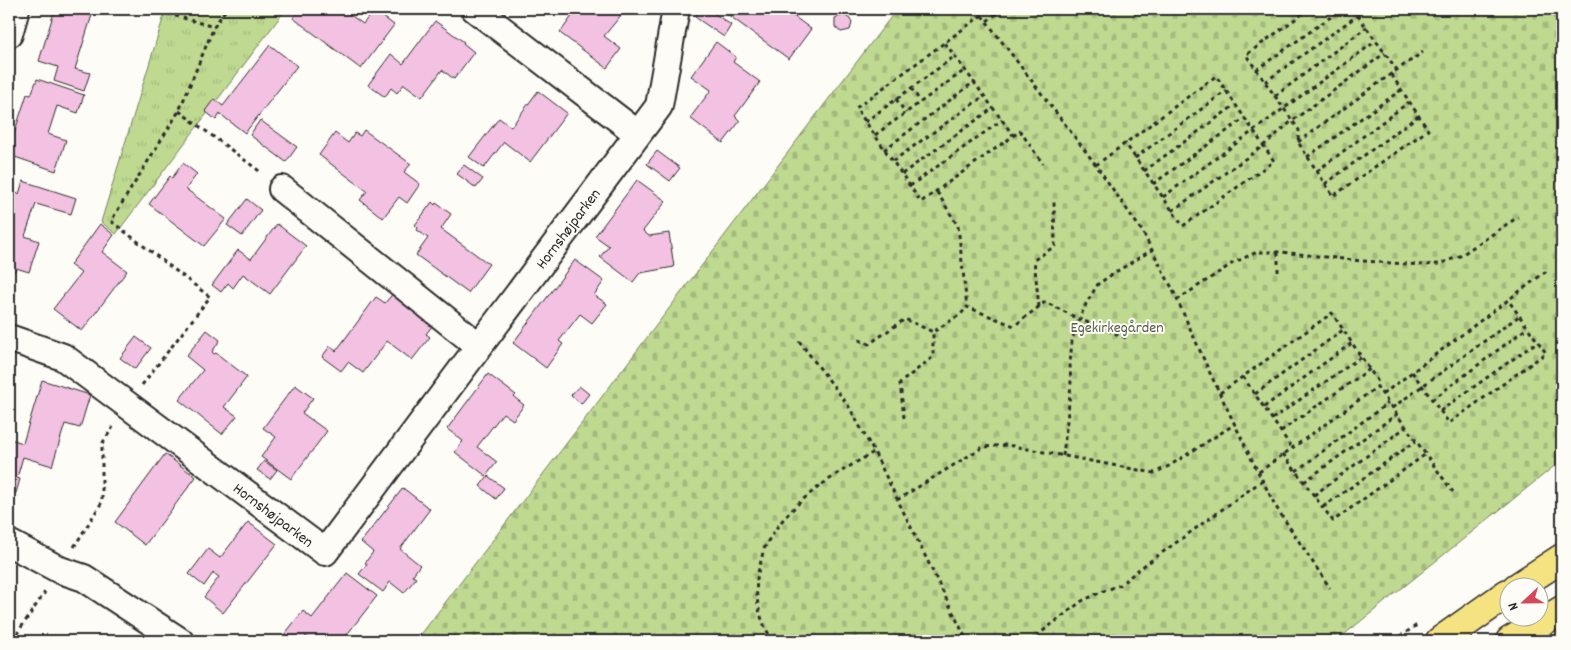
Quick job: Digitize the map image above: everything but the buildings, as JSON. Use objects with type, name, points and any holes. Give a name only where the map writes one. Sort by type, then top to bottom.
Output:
[{"type":"main road","points":[[1531,578],[1562,558]]},
{"type":"main road","points":[[1440,641],[1498,600]]},
{"type":"main road","points":[[1510,641],[1562,610]]},
{"type":"street","points":[[9,34],[16,9]]},
{"type":"street","points":[[475,9],[638,134]]},
{"type":"street","name":"Hornshøjparken","points":[[9,338],[63,358],[325,552],[659,106],[676,9]]},
{"type":"street","points":[[282,189],[479,346]]},
{"type":"street","points":[[9,543],[60,570],[84,578],[180,641]]},
{"type":"path","points":[[152,9],[214,27]]},
{"type":"path","points":[[12,641],[60,570],[102,502],[102,444],[127,404],[210,297],[111,221],[178,110],[214,27],[226,9]]},
{"type":"path","points":[[977,9],[1096,165],[1142,230],[1276,507],[1330,588]]},
{"type":"path","points":[[987,21],[1003,9]]},
{"type":"path","points":[[1309,9],[1246,55],[1299,130],[1298,142],[1333,196],[1428,130],[1391,74]]},
{"type":"path","points":[[1256,70],[1342,9]]},
{"type":"path","points":[[1353,9],[1397,70]]},
{"type":"path","points":[[1265,82],[1358,15]]},
{"type":"path","points":[[982,16],[856,108],[921,202],[1020,131],[1043,164]]},
{"type":"path","points":[[1275,96],[1367,27]]},
{"type":"path","points":[[1163,197],[1376,41]]},
{"type":"path","points":[[945,42],[1013,136]]},
{"type":"path","points":[[1298,142],[1423,52]]},
{"type":"path","points":[[1172,211],[1263,146],[1292,121],[1385,53]]},
{"type":"path","points":[[865,122],[955,56]]},
{"type":"path","points":[[875,135],[965,70]]},
{"type":"path","points":[[1096,165],[1125,143],[1216,76],[1274,161],[1183,226],[1125,143]]},
{"type":"path","points":[[884,150],[974,82]]},
{"type":"path","points":[[911,88],[921,102]]},
{"type":"path","points":[[1307,157],[1401,90]]},
{"type":"path","points":[[1135,158],[1226,91]]},
{"type":"path","points":[[893,161],[984,96]]},
{"type":"path","points":[[896,99],[906,113]]},
{"type":"path","points":[[1317,171],[1409,102]]},
{"type":"path","points":[[1144,171],[1235,105]]},
{"type":"path","points":[[902,174],[993,108]]},
{"type":"path","points":[[178,110],[282,189]]},
{"type":"path","points":[[1326,184],[1418,116]]},
{"type":"path","points":[[1153,184],[1245,118]]},
{"type":"path","points":[[910,186],[1002,120]]},
{"type":"path","points":[[933,332],[961,314],[967,306],[958,226],[936,192]]},
{"type":"path","points":[[1039,307],[1034,260],[1055,246],[1054,202]]},
{"type":"path","points":[[1177,300],[1233,263],[1257,252],[1278,252],[1423,266],[1440,264],[1460,256],[1518,217]]},
{"type":"path","points":[[1063,456],[1071,385],[1072,340],[1079,319],[1098,284],[1152,250]]},
{"type":"path","points":[[1278,252],[1278,274]]},
{"type":"path","points":[[1382,394],[1548,270]]},
{"type":"path","points":[[1412,372],[1449,423],[1546,353],[1508,300]]},
{"type":"path","points":[[967,306],[1014,326],[1045,302],[1129,340]]},
{"type":"path","points":[[1220,392],[1332,313],[1378,382],[1377,387],[1453,492]]},
{"type":"path","points":[[1392,408],[1519,316]]},
{"type":"path","points":[[859,340],[869,344],[904,319],[933,332]]},
{"type":"path","points":[[1432,400],[1528,328]]},
{"type":"path","points":[[1255,394],[1343,330]]},
{"type":"path","points":[[904,418],[900,383],[933,357],[933,332]]},
{"type":"path","points":[[799,341],[848,405],[874,452],[967,641]]},
{"type":"path","points":[[1440,410],[1537,342]]},
{"type":"path","points":[[1264,407],[1352,343]]},
{"type":"path","points":[[1272,419],[1361,357]]},
{"type":"path","points":[[1281,431],[1370,369]]},
{"type":"path","points":[[1243,377],[1292,448]]},
{"type":"path","points":[[1259,472],[1377,387]]},
{"type":"path","points":[[1296,470],[1388,403]]},
{"type":"path","points":[[1304,482],[1397,414]]},
{"type":"path","points":[[897,500],[983,447],[1007,445],[1154,473],[1169,466],[1235,424]]},
{"type":"path","points":[[1314,495],[1406,427]]},
{"type":"path","points":[[1323,507],[1416,441]]},
{"type":"path","points":[[773,641],[764,625],[756,598],[756,578],[766,544],[788,514],[816,490],[836,474],[874,452]]},
{"type":"path","points":[[1283,454],[1333,521],[1426,454]]},
{"type":"path","points":[[1030,641],[1082,602],[1101,592],[1120,586],[1138,570],[1263,480]]},
{"type":"green space","points":[[166,9],[286,9],[116,234],[101,222]]},
{"type":"green space","name":"Egekirkegården","points":[[897,9],[1562,9],[1562,460],[1336,641],[416,641]]}]
